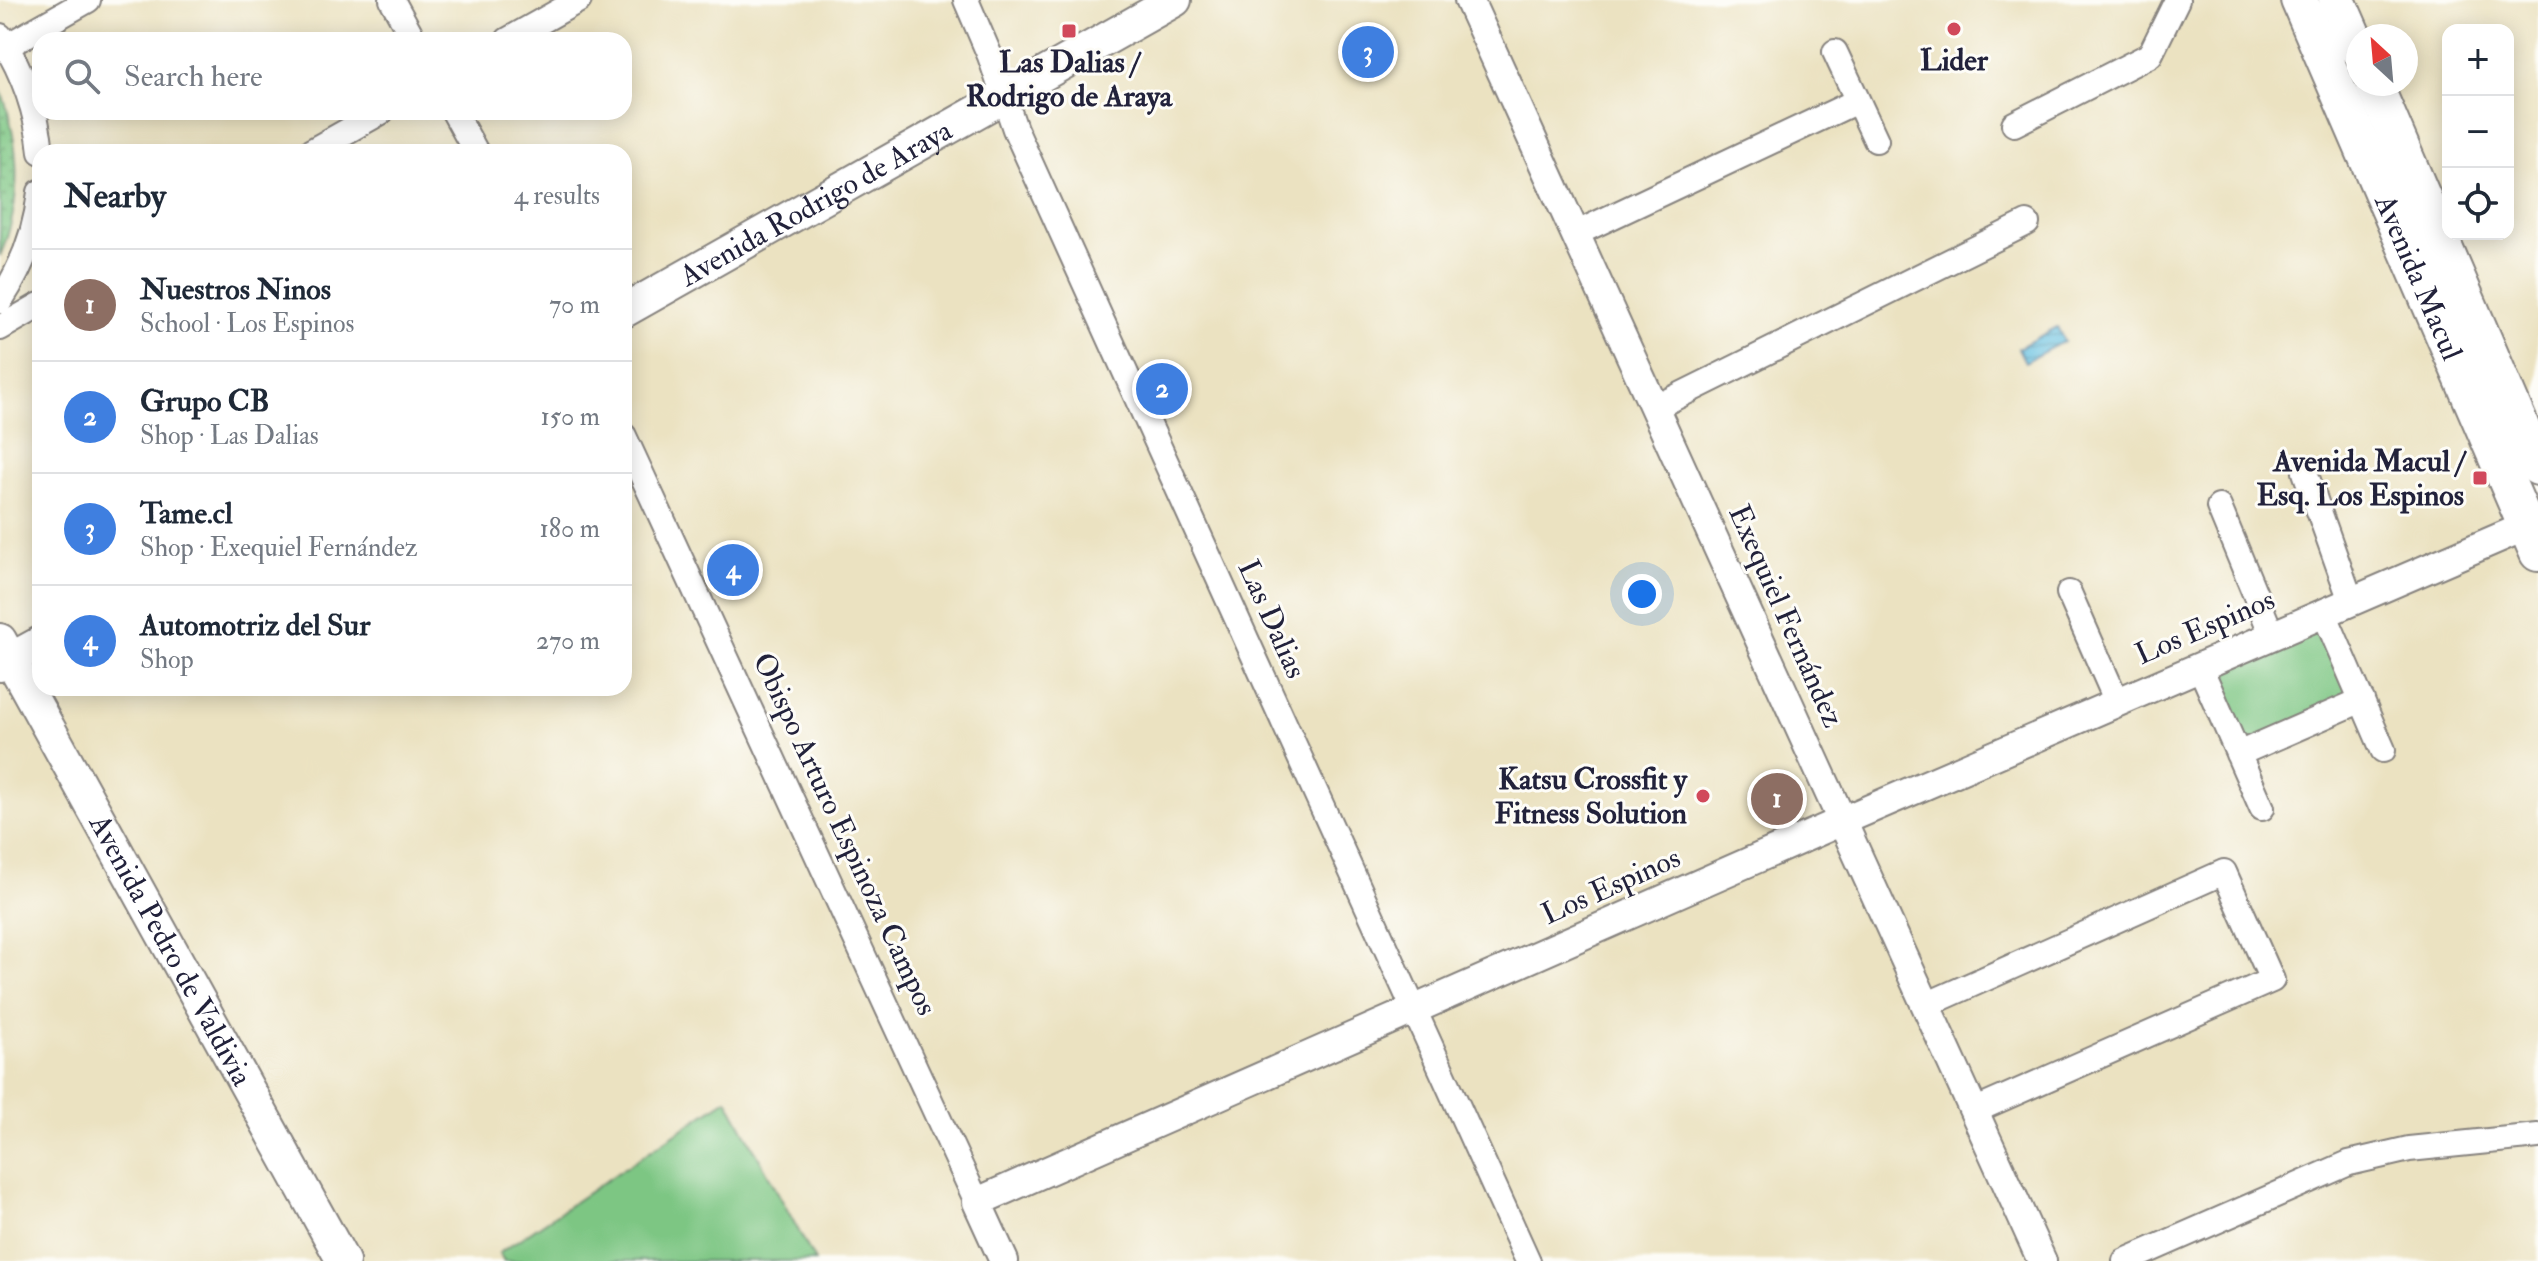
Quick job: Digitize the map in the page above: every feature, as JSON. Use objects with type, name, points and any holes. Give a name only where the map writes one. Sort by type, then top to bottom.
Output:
[{"type":"main road","name":"Avenida Rodrigo de Araya","points":[[632,306],[1175,0]]},
{"type":"main road","name":"Avenida Macul","points":[[2299,0],[2534,533]]},
{"type":"main road","points":[[2337,0],[2348,24]]},
{"type":"main road","name":"Avenida Macul","points":[[2379,96],[2538,467]]},
{"type":"main road","points":[[4,655],[32,646]]},
{"type":"main road","name":"Avenida Pedro de Valdivia","points":[[4,655],[343,1261]]},
{"type":"street","points":[[32,103],[22,75],[3,41],[88,0]]},
{"type":"street","points":[[392,0],[410,32]]},
{"type":"street","points":[[522,32],[579,0]]},
{"type":"street","name":"Las Dalias","points":[[966,0],[990,56],[1015,129],[1528,1261]]},
{"type":"street","name":"Exequiel Fernández","points":[[1469,0],[2042,1261]]},
{"type":"street","points":[[2014,124],[2150,55],[2177,0]]},
{"type":"street","points":[[1835,52],[1876,140]]},
{"type":"street","points":[[1575,234],[1857,101]]},
{"type":"street","points":[[35,120],[40,144]]},
{"type":"street","points":[[324,144],[367,120]]},
{"type":"street","points":[[458,120],[472,144]]},
{"type":"street","points":[[1654,408],[2027,223]]},
{"type":"street","points":[[0,301],[26,251],[32,232]]},
{"type":"street","points":[[0,328],[32,310]]},
{"type":"street","name":"Obispo Arturo Espinoza Campos","points":[[632,453],[1004,1261]]},
{"type":"street","points":[[2305,472],[2351,601]]},
{"type":"street","points":[[2219,507],[2272,635]]},
{"type":"street","name":"Los Espinos","points":[[977,1202],[1842,821],[2351,601],[2534,533]]},
{"type":"street","points":[[2069,593],[2117,702]]},
{"type":"street","points":[[2324,613],[2383,750]]},
{"type":"street","points":[[2200,667],[2262,808]]},
{"type":"street","points":[[2238,754],[2362,700]]},
{"type":"street","points":[[1926,1005],[2224,872],[2272,980],[1974,1111]]},
{"type":"street","points":[[2125,1261],[2349,1163],[2399,1151],[2538,1136]]},
{"type":"green space","points":[[0,88],[12,130],[16,194],[0,256]]},
{"type":"green space","points":[[2324,613],[2362,700],[2238,754],[2200,667]]},
{"type":"green space","points":[[727,1099],[815,1261],[504,1261],[499,1253]]},
{"type":"water","points":[[2057,327],[2064,341],[2025,362],[2018,348]]},
{"type":"place","name":"Lider","points":[[1954,29]]},
{"type":"place","name":"Las Dalias / Rodrigo de Araya","points":[[1069,31]]},
{"type":"place","name":"Tame.cl","points":[[1368,52]]},
{"type":"place","name":"Grupo CB","points":[[1162,389]]},
{"type":"place","name":"Avenida Macul / Esq. Los Espinos","points":[[2480,478]]},
{"type":"place","name":"Automotriz del Sur","points":[[733,570]]},
{"type":"place","name":"Katsu Crossfit y Fitness Solution","points":[[1703,796]]},
{"type":"place","name":"Nuestros Ninos","points":[[1777,799]]}]
